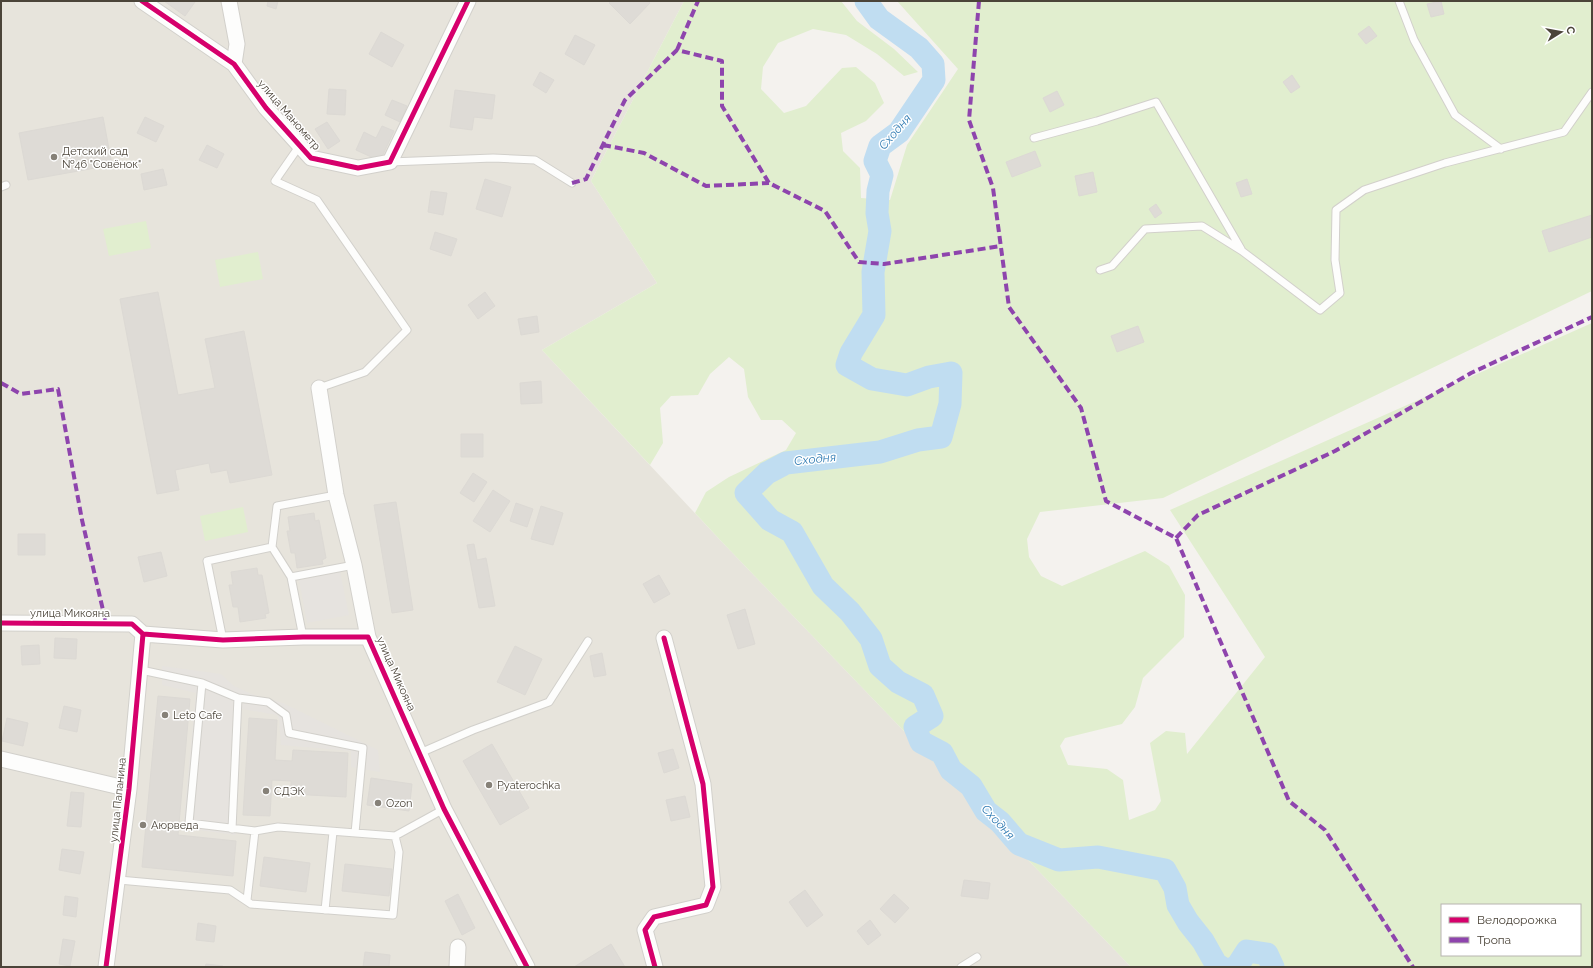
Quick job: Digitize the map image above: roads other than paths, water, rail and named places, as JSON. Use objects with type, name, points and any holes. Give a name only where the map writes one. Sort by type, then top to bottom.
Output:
[{"type":"street","name":"улица Манометр","points":[[142,1],[234,64],[266,108],[311,158],[358,168],[390,162]]},
{"type":"street","points":[[229,1],[238,44],[234,64]]},
{"type":"street","points":[[390,162],[468,1]]},
{"type":"street","name":"улица Микояна","points":[[319,388],[336,495],[354,565],[368,637],[444,809],[527,967]]},
{"type":"street","name":"улица Микояна","points":[[1,623],[132,624],[143,634],[223,640],[303,637],[368,637]]},
{"type":"street","name":"улица Папанина","points":[[106,967],[119,880],[129,790],[141,670],[143,634]]},
{"type":"street","points":[[654,967],[644,930],[654,917],[706,905],[713,887],[703,784],[664,638]]},
{"type":"street","points":[[1,759],[129,790]]},
{"type":"street","points":[[457,967],[458,947]]},
{"type":"lane","points":[[1399,1],[1414,40],[1455,115],[1501,149]]},
{"type":"lane","points":[[1100,270],[1112,266],[1145,229],[1202,226],[1242,251],[1320,310],[1340,293],[1335,260],[1336,210],[1364,190],[1445,163],[1564,132],[1592,92]]},
{"type":"lane","points":[[1034,138],[1097,121],[1156,102],[1242,251]]},
{"type":"lane","points":[[300,145],[275,181],[317,200],[407,330],[365,372],[319,388]]},
{"type":"lane","points":[[390,162],[493,158],[535,160],[572,183]]},
{"type":"lane","points":[[303,637],[291,577],[272,547],[277,506],[336,495]]},
{"type":"lane","points":[[223,640],[207,560],[272,547]]},
{"type":"lane","points":[[291,577],[354,565]]},
{"type":"lane","points":[[420,753],[473,730],[550,702],[588,641]]},
{"type":"lane","points":[[141,670],[202,684],[238,698],[268,702],[286,715],[289,733],[363,748],[355,832]]},
{"type":"lane","points":[[202,684],[189,823],[254,831],[278,827],[395,836],[444,809]]},
{"type":"lane","points":[[232,829],[238,698]]},
{"type":"lane","points":[[247,900],[254,831]]},
{"type":"lane","points":[[325,910],[333,832]]},
{"type":"lane","points":[[119,880],[230,890],[251,904],[394,915],[399,852],[395,836]]},
{"type":"lane","points":[[961,967],[978,957]]},
{"type":"waterway","name":"Сходня","points":[[866,1],[879,19],[919,48],[933,64],[934,80],[899,132],[880,146],[875,161],[882,175],[878,191],[877,213],[880,231],[873,272],[874,315],[851,353],[847,365],[872,379],[907,385],[929,377],[951,373],[950,404],[941,437],[918,440],[880,452],[786,463],[767,473],[746,493],[770,520],[792,532],[823,586],[850,612],[871,639],[880,666],[898,682],[923,695],[932,716],[915,727],[921,742],[942,753],[951,770],[971,786],[986,811],[1000,822],[1019,844],[1059,860],[1098,857],[1165,870],[1175,888],[1178,905],[1188,922],[1203,941],[1216,964],[1221,967]]},
{"type":"waterway","name":"Сходня","points":[[1235,967],[1247,951],[1267,954],[1273,967]]},
{"type":"place","name":"Детский сад №46 \"Совёнок\"","points":[[54,157]]},
{"type":"place","name":"Leto Cafe","points":[[165,715]]},
{"type":"place","name":"Pyaterochka","points":[[489,785]]},
{"type":"place","name":"СДЭК","points":[[266,791]]},
{"type":"place","name":"Ozon","points":[[378,803]]},
{"type":"place","name":"Аюрведа","points":[[143,825]]}]
